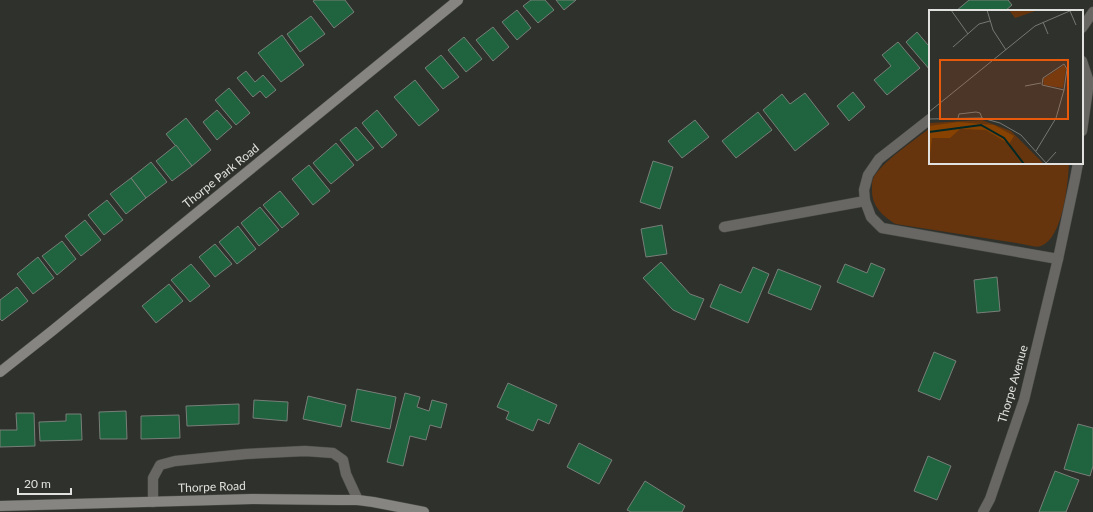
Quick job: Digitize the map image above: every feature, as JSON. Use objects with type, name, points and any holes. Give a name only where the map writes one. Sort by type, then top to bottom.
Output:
[{"type":"street","name":"Thorpe Park Road","points":[[0,372],[458,0]]},
{"type":"street","points":[[1083,27],[1093,12]]},
{"type":"street","points":[[1083,64],[1089,82],[1083,124]]},
{"type":"street","points":[[929,120],[879,159],[868,175],[864,190],[865,201],[871,217],[882,228],[1058,259]]},
{"type":"street","name":"Thorpe Avenue","points":[[983,512],[990,499],[1024,400],[1058,259],[1076,179],[1078,164]]},
{"type":"street","points":[[724,227],[865,201]]},
{"type":"street","points":[[153,502],[153,478],[160,465],[183,460],[306,450],[333,453],[343,460],[346,474],[358,500]]},
{"type":"street","name":"Thorpe Road","points":[[0,506],[252,499],[358,500],[424,512]]},
{"type":"shaded area","points":[[929,129],[929,164],[1069,164],[1066,196],[1055,233],[1041,246],[1034,247],[896,224],[882,214],[875,205],[872,194],[872,182],[882,166]]},
{"type":"building","points":[[345,0],[354,12],[334,28],[313,1]]},
{"type":"building","points":[[531,0],[545,0],[554,10],[538,23],[523,6]]},
{"type":"building","points":[[556,0],[576,0],[564,10]]},
{"type":"building","points":[[969,0],[1008,0],[1012,5],[1006,10],[957,10]]},
{"type":"building","points":[[517,10],[531,28],[517,40],[502,22]]},
{"type":"building","points":[[311,16],[325,34],[300,52],[287,34]]},
{"type":"building","points":[[493,27],[509,47],[493,61],[476,40]]},
{"type":"building","points":[[917,32],[928,45],[929,44],[929,69],[906,42]]},
{"type":"building","points":[[282,35],[304,65],[281,82],[258,53]]},
{"type":"building","points":[[464,37],[482,59],[466,72],[448,50]]},
{"type":"building","points":[[898,42],[920,68],[887,95],[874,80],[891,66],[882,55]]},
{"type":"building","points":[[441,55],[459,77],[443,89],[425,68]]},
{"type":"building","points":[[246,71],[255,82],[263,75],[276,90],[266,98],[260,91],[253,97],[237,78]]},
{"type":"building","points":[[415,80],[439,110],[419,126],[394,97]]},
{"type":"building","points":[[229,88],[250,113],[236,125],[215,100]]},
{"type":"building","points":[[853,92],[865,107],[849,121],[837,106]]},
{"type":"building","points":[[805,93],[829,124],[795,151],[763,110],[782,94],[790,104]]},
{"type":"building","points":[[217,110],[232,127],[217,140],[203,122]]},
{"type":"building","points":[[377,110],[397,135],[382,148],[362,123]]},
{"type":"building","points":[[758,112],[772,130],[736,158],[722,141]]},
{"type":"building","points":[[186,118],[211,150],[192,166],[166,134]]},
{"type":"building","points":[[695,120],[709,137],[682,158],[668,141]]},
{"type":"building","points":[[356,127],[374,148],[357,161],[340,140]]},
{"type":"building","points":[[336,143],[354,165],[331,184],[313,163]]},
{"type":"building","points":[[176,145],[192,166],[172,181],[156,161]]},
{"type":"building","points":[[653,161],[673,167],[660,209],[640,202]]},
{"type":"building","points":[[151,162],[167,182],[146,198],[131,178]]},
{"type":"building","points":[[309,165],[330,191],[313,205],[292,179]]},
{"type":"building","points":[[131,178],[146,198],[126,214],[110,194]]},
{"type":"building","points":[[280,191],[299,214],[282,228],[263,205]]},
{"type":"building","points":[[107,200],[123,220],[104,235],[88,215]]},
{"type":"building","points":[[260,207],[279,230],[259,246],[241,223]]},
{"type":"building","points":[[85,220],[101,240],[81,256],[65,236]]},
{"type":"building","points":[[662,225],[667,254],[646,257],[641,229]]},
{"type":"building","points":[[238,226],[256,249],[237,264],[219,242]]},
{"type":"building","points":[[62,241],[76,259],[57,275],[42,256]]},
{"type":"building","points":[[215,244],[232,264],[215,277],[199,257]]},
{"type":"building","points":[[38,257],[54,278],[33,294],[17,274]]},
{"type":"building","points":[[661,262],[690,294],[704,299],[695,320],[673,310],[643,278]]},
{"type":"building","points":[[871,263],[885,269],[873,297],[837,282],[845,264],[867,273]]},
{"type":"building","points":[[191,264],[210,286],[190,302],[171,280]]},
{"type":"building","points":[[753,267],[769,274],[748,323],[710,307],[720,284],[741,293]]},
{"type":"building","points":[[778,269],[821,286],[811,310],[768,293]]},
{"type":"building","points":[[997,277],[1000,311],[977,313],[974,280]]},
{"type":"building","points":[[169,284],[183,301],[156,323],[142,306]]},
{"type":"building","points":[[17,287],[28,301],[2,321],[0,319],[0,300]]},
{"type":"building","points":[[934,352],[956,361],[940,400],[918,391]]},
{"type":"building","points":[[508,383],[557,405],[549,424],[538,419],[533,431],[506,419],[509,412],[497,407]]},
{"type":"building","points":[[357,389],[396,397],[390,429],[351,421]]},
{"type":"building","points":[[405,393],[420,397],[417,407],[429,411],[432,400],[447,404],[441,428],[430,425],[426,440],[410,436],[403,466],[387,462]]},
{"type":"building","points":[[308,396],[346,405],[341,427],[303,419]]},
{"type":"building","points":[[254,400],[288,402],[287,421],[253,418]]},
{"type":"building","points":[[239,404],[239,424],[187,426],[186,406]]},
{"type":"building","points":[[126,411],[127,439],[100,439],[99,412]]},
{"type":"building","points":[[16,413],[34,413],[35,446],[0,447],[0,430],[17,430]]},
{"type":"building","points":[[66,414],[81,414],[82,440],[40,441],[39,422],[66,421]]},
{"type":"building","points":[[179,415],[180,438],[141,439],[141,416]]},
{"type":"building","points":[[1078,424],[1093,428],[1093,466],[1090,476],[1064,469]]},
{"type":"building","points":[[579,443],[612,460],[599,484],[567,467]]},
{"type":"building","points":[[928,456],[951,466],[937,500],[914,491]]},
{"type":"building","points":[[1055,471],[1079,480],[1066,512],[1039,512]]},
{"type":"building","points":[[645,481],[685,506],[682,512],[631,512],[627,510]]}]
